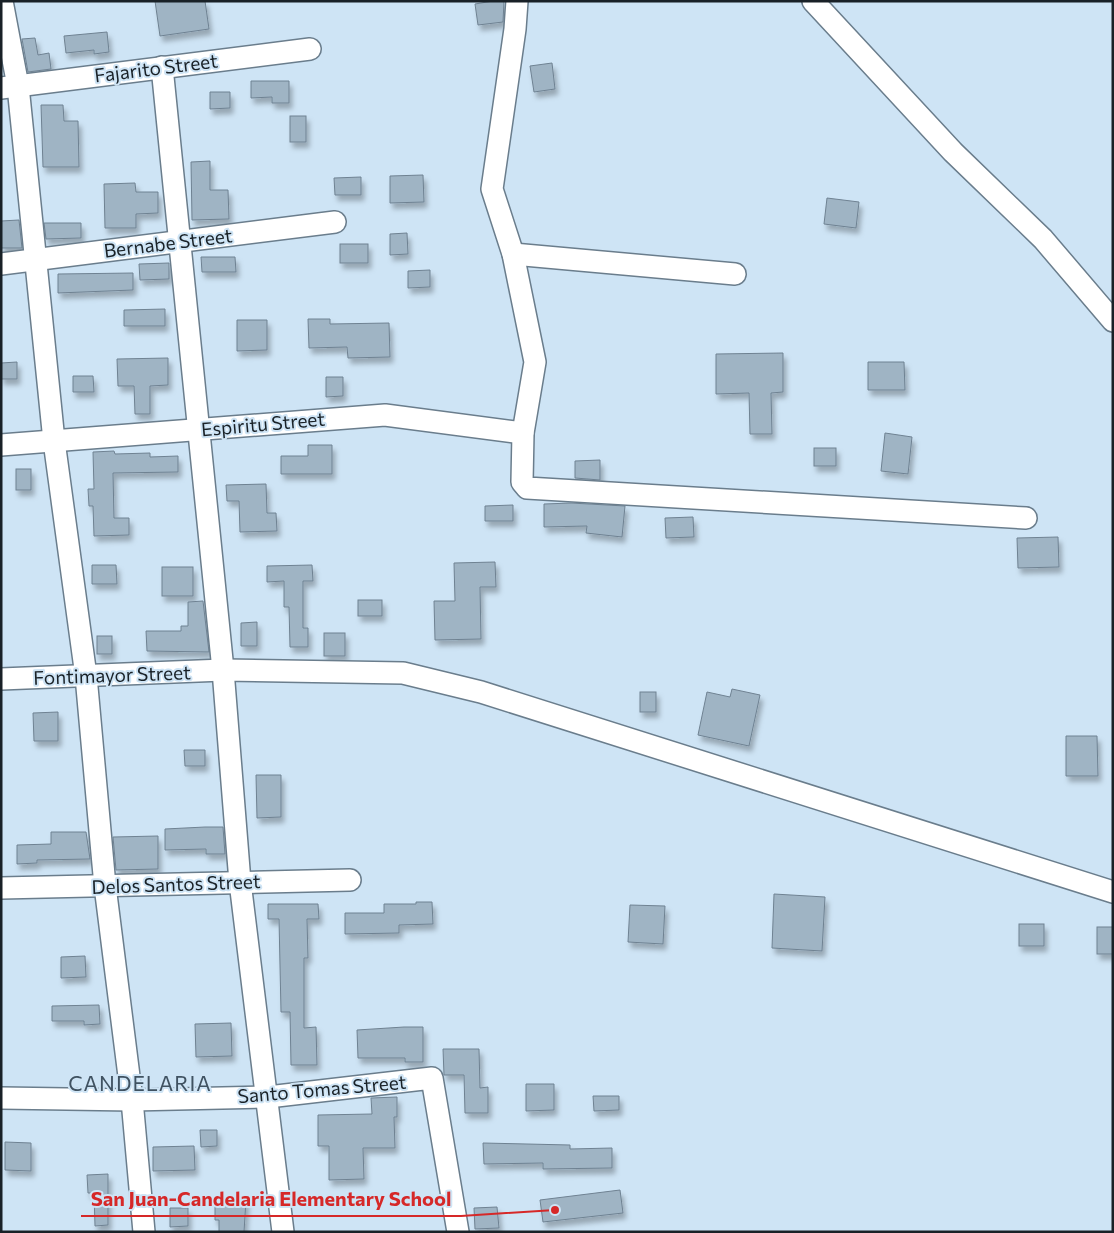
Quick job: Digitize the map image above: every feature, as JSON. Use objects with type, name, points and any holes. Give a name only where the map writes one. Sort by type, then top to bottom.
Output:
[{"type":"street","points":[[2,1],[10,87],[35,260],[54,441],[86,676],[105,886],[132,1100],[144,1232]]},
{"type":"street","points":[[516,1],[516,29],[492,189],[512,254],[535,362],[523,433],[522,482],[526,488],[1026,518]]},
{"type":"street","points":[[813,1],[953,152],[1043,239],[1113,321]]},
{"type":"street","name":"Fajarito Street","points":[[10,87],[310,49]]},
{"type":"street","points":[[162,68],[223,670],[240,882],[284,1232]]},
{"type":"street","name":"Bernabe Street","points":[[1,264],[335,222]]},
{"type":"street","points":[[512,254],[735,274]]},
{"type":"street","name":"Espiritu Street","points":[[1,445],[385,415],[523,433]]},
{"type":"street","name":"Fontimayor Street","points":[[1,679],[223,670],[403,673],[481,692],[1113,892]]},
{"type":"street","name":"Delos Santos Street","points":[[1,888],[350,880]]},
{"type":"street","name":"Santo Tomas Street","points":[[1,1098],[132,1100],[268,1097],[432,1078],[458,1232]]},
{"type":"building","points":[[155,1],[205,1],[209,29],[160,36]]},
{"type":"building","points":[[504,1],[503,22],[478,25],[475,4]]},
{"type":"building","points":[[107,32],[109,52],[94,54],[94,50],[66,53],[64,36]]},
{"type":"building","points":[[35,38],[38,55],[49,53],[51,69],[28,72],[22,39]]},
{"type":"building","points":[[552,63],[555,89],[534,92],[530,66]]},
{"type":"building","points":[[251,81],[289,81],[289,103],[272,103],[272,97],[251,98]]},
{"type":"building","points":[[210,92],[230,92],[230,108],[210,109]]},
{"type":"building","points":[[41,105],[63,105],[64,121],[78,121],[79,167],[43,167]]},
{"type":"building","points":[[290,116],[306,116],[306,142],[290,142]]},
{"type":"building","points":[[210,161],[210,190],[228,190],[229,219],[192,220],[191,162]]},
{"type":"building","points":[[423,175],[424,202],[390,203],[390,176]]},
{"type":"building","points":[[361,177],[361,195],[335,195],[334,178]]},
{"type":"building","points":[[135,183],[136,192],[158,192],[158,213],[136,214],[136,228],[105,228],[104,184]]},
{"type":"building","points":[[827,198],[859,202],[856,228],[824,224]]},
{"type":"building","points":[[19,220],[22,248],[1,248],[1,221]]},
{"type":"building","points":[[44,223],[81,223],[81,238],[46,239]]},
{"type":"building","points":[[407,233],[408,254],[390,255],[390,234]]},
{"type":"building","points":[[340,244],[368,244],[368,263],[340,263]]},
{"type":"building","points":[[201,257],[235,257],[236,272],[202,272]]},
{"type":"building","points":[[169,263],[169,279],[140,280],[139,264]]},
{"type":"building","points":[[430,270],[430,287],[408,288],[408,271]]},
{"type":"building","points":[[133,273],[133,290],[58,293],[58,274]]},
{"type":"building","points":[[165,309],[165,326],[124,326],[124,310]]},
{"type":"building","points":[[308,319],[330,319],[330,324],[389,323],[390,357],[348,358],[347,347],[309,348]]},
{"type":"building","points":[[237,320],[267,320],[267,350],[237,351]]},
{"type":"building","points":[[783,353],[783,392],[771,393],[772,434],[750,434],[749,393],[716,394],[716,354]]},
{"type":"building","points":[[168,358],[168,385],[150,386],[150,414],[135,414],[134,386],[118,386],[117,359]]},
{"type":"building","points":[[17,362],[17,379],[1,379],[1,363]]},
{"type":"building","points":[[868,362],[904,362],[905,390],[868,390]]},
{"type":"building","points":[[73,376],[93,376],[94,392],[73,392]]},
{"type":"building","points":[[326,377],[343,377],[343,396],[326,397]]},
{"type":"building","points":[[885,433],[912,437],[908,474],[881,471]]},
{"type":"building","points":[[308,445],[332,445],[332,474],[281,474],[281,456],[308,456]]},
{"type":"building","points":[[814,448],[836,448],[836,466],[814,466]]},
{"type":"building","points":[[114,451],[115,454],[150,453],[150,457],[178,456],[178,472],[113,473],[114,518],[129,518],[129,535],[94,536],[93,506],[89,506],[88,489],[94,489],[93,452]]},
{"type":"building","points":[[600,460],[600,480],[575,478],[575,461]]},
{"type":"building","points":[[16,469],[31,469],[31,490],[16,490]]},
{"type":"building","points":[[266,484],[267,513],[276,513],[277,531],[240,532],[239,501],[227,501],[226,485]]},
{"type":"building","points":[[571,503],[625,506],[622,537],[586,533],[587,526],[544,527],[544,504]]},
{"type":"building","points":[[513,505],[513,521],[485,521],[485,506]]},
{"type":"building","points":[[693,517],[694,537],[666,538],[665,518]]},
{"type":"building","points":[[1058,537],[1059,567],[1018,568],[1017,538]]},
{"type":"building","points":[[495,562],[496,587],[480,587],[481,639],[435,640],[434,601],[455,601],[454,563]]},
{"type":"building","points":[[92,565],[116,565],[117,584],[92,584]]},
{"type":"building","points":[[312,565],[313,581],[303,581],[303,628],[308,628],[308,647],[290,647],[289,607],[284,607],[284,581],[267,582],[267,566]]},
{"type":"building","points":[[162,567],[193,567],[193,596],[162,596]]},
{"type":"building","points":[[358,600],[382,600],[382,616],[358,616]]},
{"type":"building","points":[[203,601],[209,652],[147,651],[146,631],[181,631],[181,626],[188,626],[188,602]]},
{"type":"building","points":[[257,622],[257,646],[241,646],[241,623]]},
{"type":"building","points":[[324,633],[345,633],[345,656],[324,656]]},
{"type":"building","points":[[97,636],[112,636],[112,654],[97,654]]},
{"type":"building","points":[[732,689],[760,695],[749,746],[698,735],[707,692],[730,697]]},
{"type":"building","points":[[640,692],[656,692],[656,712],[640,712]]},
{"type":"building","points":[[58,712],[58,741],[34,741],[33,713]]},
{"type":"building","points":[[1066,736],[1097,736],[1098,776],[1066,776]]},
{"type":"building","points":[[184,750],[205,750],[205,766],[185,766]]},
{"type":"building","points":[[256,775],[281,775],[281,817],[257,818]]},
{"type":"building","points":[[223,827],[225,854],[206,854],[206,849],[165,850],[165,829]]},
{"type":"building","points":[[51,832],[86,832],[90,859],[37,860],[37,863],[17,864],[17,845],[51,844]]},
{"type":"building","points":[[158,836],[158,869],[116,870],[113,837]]},
{"type":"building","points":[[774,894],[825,897],[822,951],[772,948]]},
{"type":"building","points":[[416,902],[432,902],[433,924],[399,925],[399,933],[345,934],[345,913],[384,913],[384,904],[416,904]]},
{"type":"building","points":[[268,904],[318,904],[319,919],[307,919],[308,958],[304,958],[304,1028],[316,1027],[317,1065],[291,1065],[290,1012],[281,1012],[279,919],[268,919]]},
{"type":"building","points":[[630,905],[665,906],[663,944],[628,942]]},
{"type":"building","points":[[1019,924],[1044,924],[1044,946],[1019,946]]},
{"type":"building","points":[[1097,927],[1113,927],[1113,954],[1097,954]]},
{"type":"building","points":[[85,956],[86,977],[61,978],[61,957]]},
{"type":"building","points":[[99,1005],[100,1024],[84,1025],[84,1021],[52,1021],[52,1006]]},
{"type":"building","points":[[231,1023],[232,1056],[196,1057],[195,1024]]},
{"type":"building","points":[[423,1027],[423,1062],[405,1062],[405,1058],[358,1058],[357,1030]]},
{"type":"building","points":[[443,1049],[479,1049],[480,1088],[488,1087],[488,1113],[465,1113],[464,1075],[444,1075]]},
{"type":"building","points":[[526,1084],[554,1084],[554,1110],[526,1111]]},
{"type":"building","points":[[593,1096],[619,1096],[619,1110],[594,1111]]},
{"type":"building","points":[[397,1097],[397,1117],[394,1117],[395,1148],[363,1148],[364,1179],[329,1180],[329,1146],[318,1146],[318,1115],[372,1114],[371,1098]]},
{"type":"building","points":[[200,1130],[217,1130],[217,1146],[201,1147]]},
{"type":"building","points":[[5,1142],[31,1143],[31,1171],[5,1170]]},
{"type":"building","points":[[483,1143],[570,1145],[570,1149],[612,1148],[612,1168],[543,1169],[543,1163],[484,1164]]},
{"type":"building","points":[[194,1146],[195,1170],[153,1171],[153,1147]]},
{"type":"building","points":[[108,1174],[108,1225],[95,1226],[94,1193],[88,1193],[87,1175]]},
{"type":"building","points":[[620,1190],[623,1213],[543,1222],[540,1200]]},
{"type":"building","points":[[246,1200],[244,1232],[219,1232],[219,1220],[215,1220],[215,1201]]},
{"type":"building","points":[[497,1207],[499,1228],[475,1229],[474,1208]]},
{"type":"building","points":[[170,1208],[188,1208],[188,1226],[170,1227]]},
{"type":"place","name":"San Juan-Candelaria Elementary School","points":[[555,1210]]},
{"type":"district","name":"CANDELARIA","points":[[140,1084]]}]
